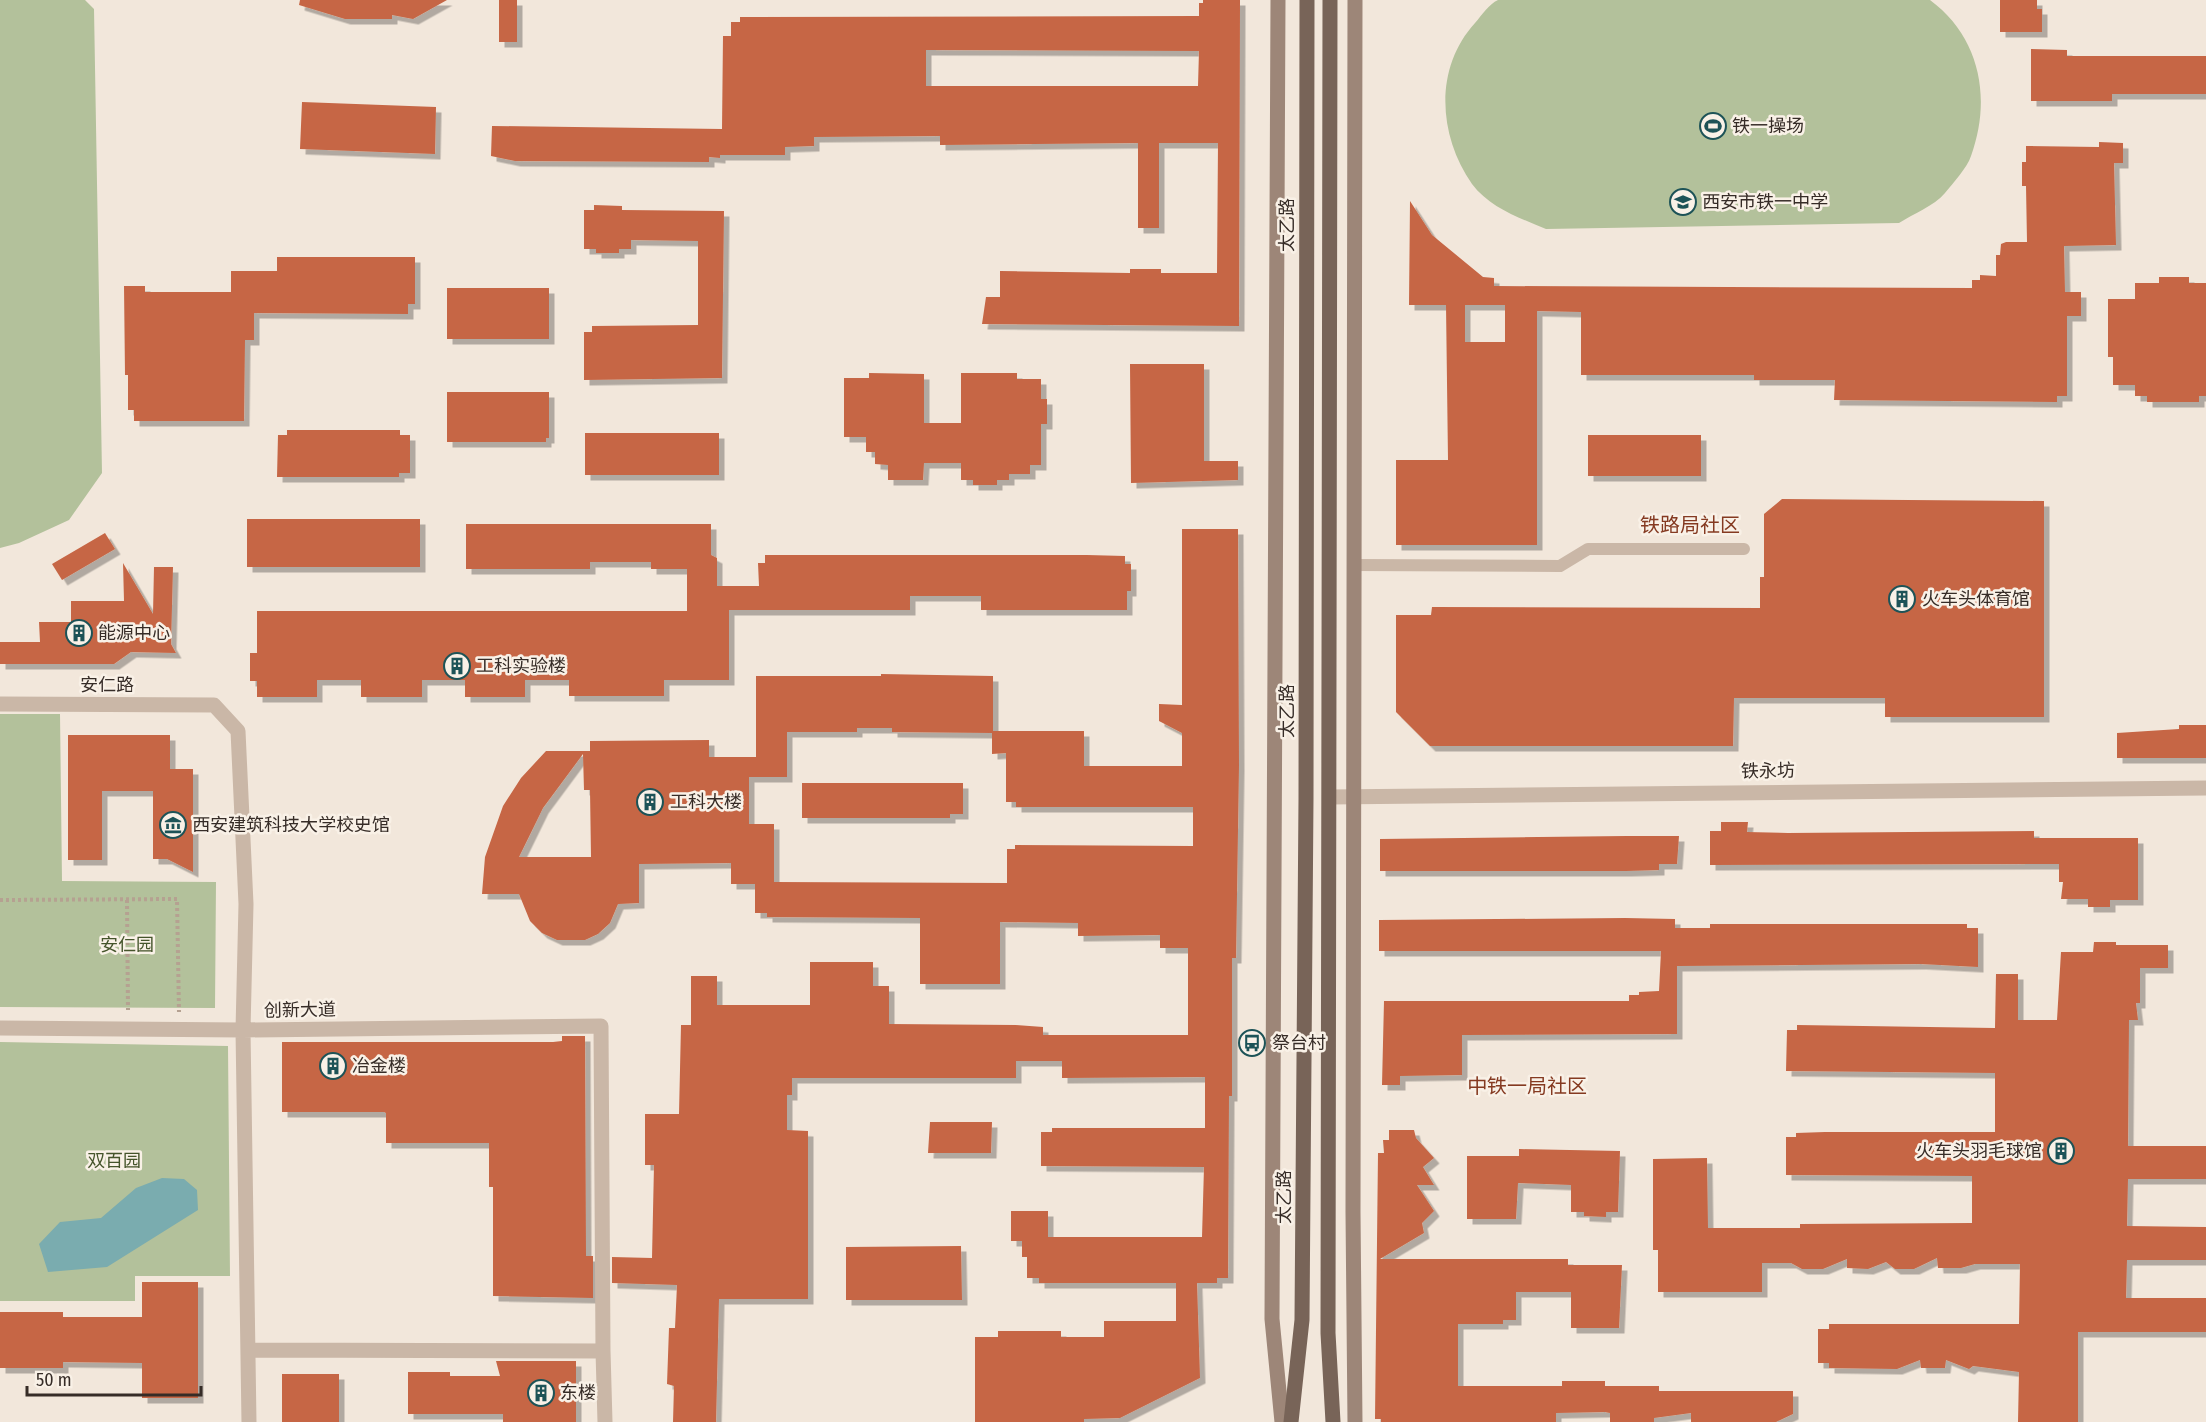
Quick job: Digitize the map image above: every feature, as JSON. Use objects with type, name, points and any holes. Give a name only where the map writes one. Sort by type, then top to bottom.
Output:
[{"type":"main road","points":[[1278,0],[1272,1319],[1281,1422]]},
{"type":"main road","name":"太乙路","points":[[1291,1422],[1303,1308],[1306,798],[1306,0]]},
{"type":"main road","points":[[1330,0],[1328,1333],[1334,1422]]},
{"type":"main road","points":[[1355,0],[1355,1422]]},
{"type":"street","name":"安仁路","points":[[0,704],[214,705],[238,730],[246,904],[243,1030]]},
{"type":"street","name":"铁永坊","points":[[1330,797],[2206,788]]},
{"type":"street","name":"创新大道","points":[[0,1028],[243,1030],[601,1026],[603,1351]]},
{"type":"street","points":[[243,1030],[249,1422]]},
{"type":"street","points":[[249,1350],[603,1351],[605,1422]]},
{"type":"lane","points":[[1354,565],[1560,566],[1588,549],[1743,549]]},
{"type":"path","points":[[0,900],[177,899],[179,1029]]},
{"type":"path","points":[[127,900],[128,1029]]},
{"type":"green space","points":[[0,0],[85,0],[94,9],[102,473],[69,520],[19,543],[0,548]]},
{"type":"green space","name":"铁一操场","points":[[1498,0],[1930,0],[1947,15],[1960,32],[1977,70],[1980,112],[1971,156],[1963,170],[1940,198],[1899,223],[1546,229],[1496,206],[1479,192],[1461,165],[1452,144],[1447,123],[1445,102],[1452,60],[1475,23]]},
{"type":"green space","name":"安仁园","points":[[0,714],[60,714],[62,881],[216,882],[215,1008],[0,1007]]},
{"type":"green space","name":"双百园","points":[[0,1042],[228,1046],[230,1276],[135,1276],[135,1301],[0,1301]]},
{"type":"water","points":[[162,1178],[184,1179],[197,1190],[198,1210],[107,1267],[48,1272],[39,1244],[60,1222],[101,1218],[136,1188]]},
{"type":"building","points":[[300,0],[447,0],[413,19],[392,15],[392,19],[345,19],[299,5]]},
{"type":"building","points":[[499,0],[517,0],[517,42],[499,42]]},
{"type":"building","points":[[1203,0],[1240,0],[1239,326],[982,324],[986,297],[1000,297],[1000,271],[1130,273],[1130,269],[1161,269],[1161,273],[1217,273],[1218,143],[1159,143],[1159,228],[1138,228],[1138,143],[940,145],[940,136],[814,137],[814,146],[785,147],[785,155],[720,155],[720,158],[709,157],[709,162],[515,161],[491,156],[492,126],[722,129],[723,36],[731,36],[731,22],[740,22],[740,17],[1199,16],[1199,3],[1203,3]],"holes":[[[926,50],[1199,51],[1198,86],[926,86]]]},
{"type":"building","points":[[2000,0],[2037,0],[2037,9],[2042,9],[2042,32],[2000,32]]},
{"type":"building","points":[[2031,49],[2067,50],[2067,56],[2206,56],[2206,94],[2112,94],[2112,101],[2031,101]]},
{"type":"building","points":[[302,102],[436,107],[435,154],[300,149]]},
{"type":"building","points":[[2099,142],[2123,143],[2123,163],[2114,163],[2116,245],[2064,246],[2065,292],[2081,292],[2081,316],[2067,316],[2067,396],[2057,396],[2057,402],[1834,400],[1835,380],[1754,380],[1754,375],[1581,375],[1581,312],[1537,311],[1537,545],[1396,545],[1396,460],[1448,460],[1446,305],[1409,305],[1410,201],[1432,235],[1483,277],[1494,278],[1494,286],[1972,288],[1972,280],[1980,280],[1980,275],[1996,276],[1996,255],[2000,255],[2001,244],[2027,242],[2026,186],[2022,186],[2022,162],[2026,162],[2026,146],[2099,147]],"holes":[[[1465,305],[1505,305],[1505,342],[1465,342]]]},
{"type":"building","points":[[594,205],[622,206],[622,210],[724,211],[722,378],[584,380],[584,332],[592,332],[592,326],[698,325],[698,241],[631,240],[631,249],[619,249],[619,253],[596,253],[596,249],[584,249],[584,210],[594,210]]},
{"type":"building","points":[[277,257],[415,257],[415,304],[408,304],[408,314],[254,313],[254,340],[245,340],[244,421],[134,421],[134,410],[128,410],[128,375],[125,375],[124,286],[145,286],[145,292],[231,292],[231,271],[277,271]]},
{"type":"building","points":[[2159,277],[2189,277],[2189,283],[2206,283],[2206,396],[2199,396],[2199,402],[2147,402],[2147,396],[2135,396],[2135,385],[2113,385],[2113,357],[2108,357],[2108,299],[2135,299],[2135,283],[2159,283]]},
{"type":"building","points":[[447,288],[549,288],[549,339],[447,339]]},
{"type":"building","points":[[1130,364],[1204,364],[1204,461],[1238,461],[1238,480],[1131,483]]},
{"type":"building","points":[[869,373],[924,374],[924,423],[961,423],[961,373],[1017,373],[1017,379],[1041,379],[1041,399],[1047,399],[1047,424],[1041,424],[1041,465],[1030,465],[1030,474],[1009,474],[1009,480],[997,480],[997,485],[973,485],[973,480],[961,480],[961,463],[924,463],[923,480],[888,480],[888,465],[875,464],[875,452],[866,452],[866,437],[844,437],[844,378],[869,378]]},
{"type":"building","points":[[447,392],[549,392],[549,438],[546,438],[546,442],[447,442]]},
{"type":"building","points":[[287,430],[400,430],[400,435],[410,435],[410,473],[399,473],[399,477],[277,477],[278,435],[287,435]]},
{"type":"building","points":[[585,433],[719,433],[719,475],[585,475]]},
{"type":"building","points":[[1588,435],[1701,435],[1701,476],[1588,476]]},
{"type":"building","points":[[1782,499],[2044,501],[2044,717],[1885,717],[1885,698],[1734,698],[1733,746],[1430,746],[1396,712],[1396,615],[1431,615],[1432,607],[1760,608],[1760,577],[1764,577],[1764,514]]},
{"type":"building","points":[[247,519],[420,519],[420,567],[247,567]]},
{"type":"building","points":[[466,524],[711,524],[711,555],[717,558],[717,586],[759,586],[758,563],[765,563],[765,555],[1087,555],[1125,556],[1125,564],[1131,564],[1131,591],[1127,591],[1127,610],[981,610],[981,596],[910,596],[910,610],[729,610],[729,680],[664,680],[664,696],[569,696],[569,680],[525,680],[525,697],[465,697],[465,680],[422,680],[422,697],[361,697],[361,680],[317,680],[317,697],[257,697],[257,681],[250,681],[250,653],[257,653],[257,611],[687,611],[687,569],[651,569],[651,562],[590,562],[590,569],[466,569]]},
{"type":"building","points":[[1182,529],[1238,529],[1239,765],[1236,958],[1232,958],[1232,1096],[1229,1096],[1228,1278],[1217,1278],[1217,1283],[1197,1283],[1200,1378],[1120,1418],[1084,1419],[1084,1422],[975,1422],[975,1337],[998,1337],[998,1331],[1061,1331],[1061,1337],[1104,1337],[1104,1321],[1176,1321],[1176,1283],[1039,1283],[1039,1278],[1027,1278],[1027,1257],[1022,1257],[1022,1241],[1011,1241],[1011,1211],[1048,1211],[1048,1237],[1202,1237],[1204,1167],[1041,1166],[1041,1132],[1052,1132],[1052,1128],[1205,1128],[1205,1077],[1062,1078],[1062,1061],[1016,1061],[1016,1078],[792,1078],[792,1095],[787,1095],[787,1130],[808,1131],[808,1299],[719,1299],[716,1422],[673,1422],[674,1386],[667,1384],[669,1328],[675,1328],[677,1285],[612,1283],[612,1257],[652,1258],[654,1165],[645,1165],[645,1114],[679,1114],[681,1025],[691,1025],[691,976],[717,976],[717,1005],[810,1005],[810,962],[873,962],[873,986],[889,986],[889,1024],[1016,1025],[1043,1027],[1043,1035],[1188,1035],[1188,948],[1160,948],[1160,935],[1078,936],[1078,923],[1000,922],[1000,984],[920,984],[920,918],[767,917],[767,913],[755,913],[755,884],[731,884],[731,863],[639,864],[639,903],[618,904],[610,923],[598,934],[585,940],[557,940],[542,933],[530,921],[519,894],[482,894],[485,857],[503,806],[521,778],[546,751],[590,751],[590,741],[709,740],[709,757],[756,757],[756,676],[881,676],[881,674],[993,676],[993,731],[1084,731],[1084,766],[1182,766],[1182,733],[1159,721],[1159,704],[1182,705]],"holes":[[[857,728],[892,728],[892,732],[992,733],[992,754],[1006,753],[1006,802],[1016,802],[1016,807],[1193,807],[1193,846],[1015,845],[1015,849],[1007,849],[1007,883],[774,882],[774,824],[749,824],[749,777],[787,777],[787,732],[857,732]],[[583,754],[584,790],[590,790],[591,857],[519,857],[543,808]]]},
{"type":"building","points":[[105,533],[115,549],[62,580],[52,564]]},
{"type":"building","points":[[123,563],[153,614],[154,567],[173,567],[171,644],[176,653],[131,652],[114,664],[0,664],[0,642],[40,642],[39,622],[71,622],[71,601],[124,601]]},
{"type":"building","points":[[2179,725],[2206,725],[2206,758],[2117,758],[2117,733],[2179,729]]},
{"type":"building","name":"西安建筑科技大学校史馆","points":[[68,735],[170,735],[170,769],[193,769],[193,872],[167,859],[153,859],[153,791],[102,791],[102,860],[68,860]]},
{"type":"building","points":[[802,783],[963,783],[963,814],[950,814],[950,818],[802,818]]},
{"type":"building","points":[[1721,822],[1748,822],[1747,832],[2034,831],[2034,838],[2138,838],[2138,900],[2110,900],[2110,907],[2088,907],[2088,899],[2061,899],[2063,882],[2059,882],[2059,864],[1710,865],[1710,831],[1721,831]]},
{"type":"building","points":[[1679,836],[1677,864],[1659,864],[1659,870],[1626,871],[1380,871],[1380,839]]},
{"type":"building","points":[[1675,919],[1675,928],[1710,928],[1710,924],[1967,924],[1967,928],[1978,928],[1978,967],[1921,964],[1677,966],[1677,1034],[1462,1035],[1462,1075],[1400,1076],[1400,1085],[1382,1085],[1384,1001],[1629,1001],[1629,995],[1659,991],[1661,951],[1379,951],[1379,920]]},
{"type":"building","points":[[2094,942],[2116,942],[2116,945],[2168,945],[2168,968],[2140,968],[2140,1003],[2136,1003],[2138,1020],[2129,1020],[2128,1146],[2206,1146],[2206,1179],[2128,1179],[2127,1226],[2206,1227],[2206,1260],[2127,1260],[2126,1298],[2206,1298],[2206,1332],[2078,1332],[2078,1422],[2018,1422],[2019,1372],[1973,1366],[1969,1369],[1946,1360],[1945,1368],[1921,1368],[1920,1360],[1897,1369],[1829,1368],[1829,1363],[1818,1363],[1818,1329],[1829,1329],[1829,1324],[2019,1324],[2020,1264],[1975,1264],[1961,1268],[1938,1268],[1937,1258],[1914,1269],[1895,1269],[1886,1262],[1868,1269],[1847,1268],[1847,1259],[1823,1269],[1802,1269],[1791,1263],[1762,1263],[1762,1292],[1658,1292],[1658,1250],[1653,1250],[1653,1159],[1707,1158],[1708,1228],[1800,1228],[1800,1224],[1972,1223],[1972,1176],[1786,1175],[1786,1137],[1796,1137],[1796,1133],[1825,1132],[1995,1132],[1995,1073],[1786,1071],[1787,1030],[1797,1030],[1797,1025],[1995,1028],[1996,974],[2018,974],[2018,1020],[2057,1020],[2061,952],[2093,952]]},
{"type":"building","points":[[562,1036],[585,1036],[586,1256],[593,1256],[593,1298],[493,1296],[493,1187],[489,1187],[489,1143],[386,1143],[386,1113],[384,1112],[282,1112],[282,1042],[553,1042],[562,1041]]},
{"type":"building","points":[[930,1122],[992,1122],[991,1153],[928,1153]]},
{"type":"building","points":[[1389,1130],[1414,1130],[1416,1138],[1434,1158],[1423,1167],[1434,1185],[1417,1185],[1434,1211],[1422,1223],[1424,1233],[1380,1259],[1568,1259],[1568,1265],[1622,1265],[1619,1328],[1571,1328],[1571,1292],[1516,1292],[1516,1320],[1503,1320],[1503,1324],[1458,1324],[1458,1386],[1562,1386],[1562,1381],[1605,1381],[1605,1386],[1659,1386],[1659,1391],[1793,1391],[1793,1414],[1776,1422],[1691,1422],[1691,1413],[1654,1418],[1654,1422],[1610,1422],[1610,1413],[1605,1412],[1556,1413],[1556,1422],[1381,1422],[1381,1419],[1375,1419],[1378,1153],[1384,1153],[1383,1140],[1389,1140]]},
{"type":"building","points":[[1519,1149],[1620,1151],[1618,1212],[1606,1212],[1606,1217],[1584,1216],[1584,1212],[1571,1212],[1571,1185],[1518,1183],[1516,1219],[1467,1219],[1467,1156],[1519,1156]]},
{"type":"building","points":[[961,1246],[962,1300],[846,1300],[846,1247]]},
{"type":"building","points":[[142,1282],[198,1282],[198,1398],[142,1398],[142,1363],[63,1362],[63,1368],[0,1368],[0,1312],[63,1312],[63,1317],[142,1317]]},
{"type":"building","points":[[496,1361],[576,1361],[576,1422],[503,1422],[503,1414],[408,1414],[408,1372],[450,1372],[450,1376],[500,1376]]},
{"type":"building","points":[[282,1374],[339,1374],[339,1422],[282,1422]]},
{"type":"place","name":"铁一操场","points":[[1713,126]]},
{"type":"place","name":"西安市铁一中学","points":[[1683,202]]},
{"type":"place","name":"火车头体育馆","points":[[1902,599]]},
{"type":"place","name":"能源中心","points":[[79,633]]},
{"type":"place","name":"工科实验楼","points":[[457,666]]},
{"type":"place","name":"工科大楼","points":[[650,802]]},
{"type":"place","name":"西安建筑科技大学校史馆","points":[[173,825]]},
{"type":"place","name":"祭台村","points":[[1252,1043]]},
{"type":"place","name":"冶金楼","points":[[333,1066]]},
{"type":"place","name":"火车头羽毛球馆","points":[[2061,1151]]},
{"type":"place","name":"东楼","points":[[541,1393]]},
{"type":"district","name":"铁路局社区","points":[[1690,525]]},
{"type":"district","name":"中铁一局社区","points":[[1527,1086]]}]
